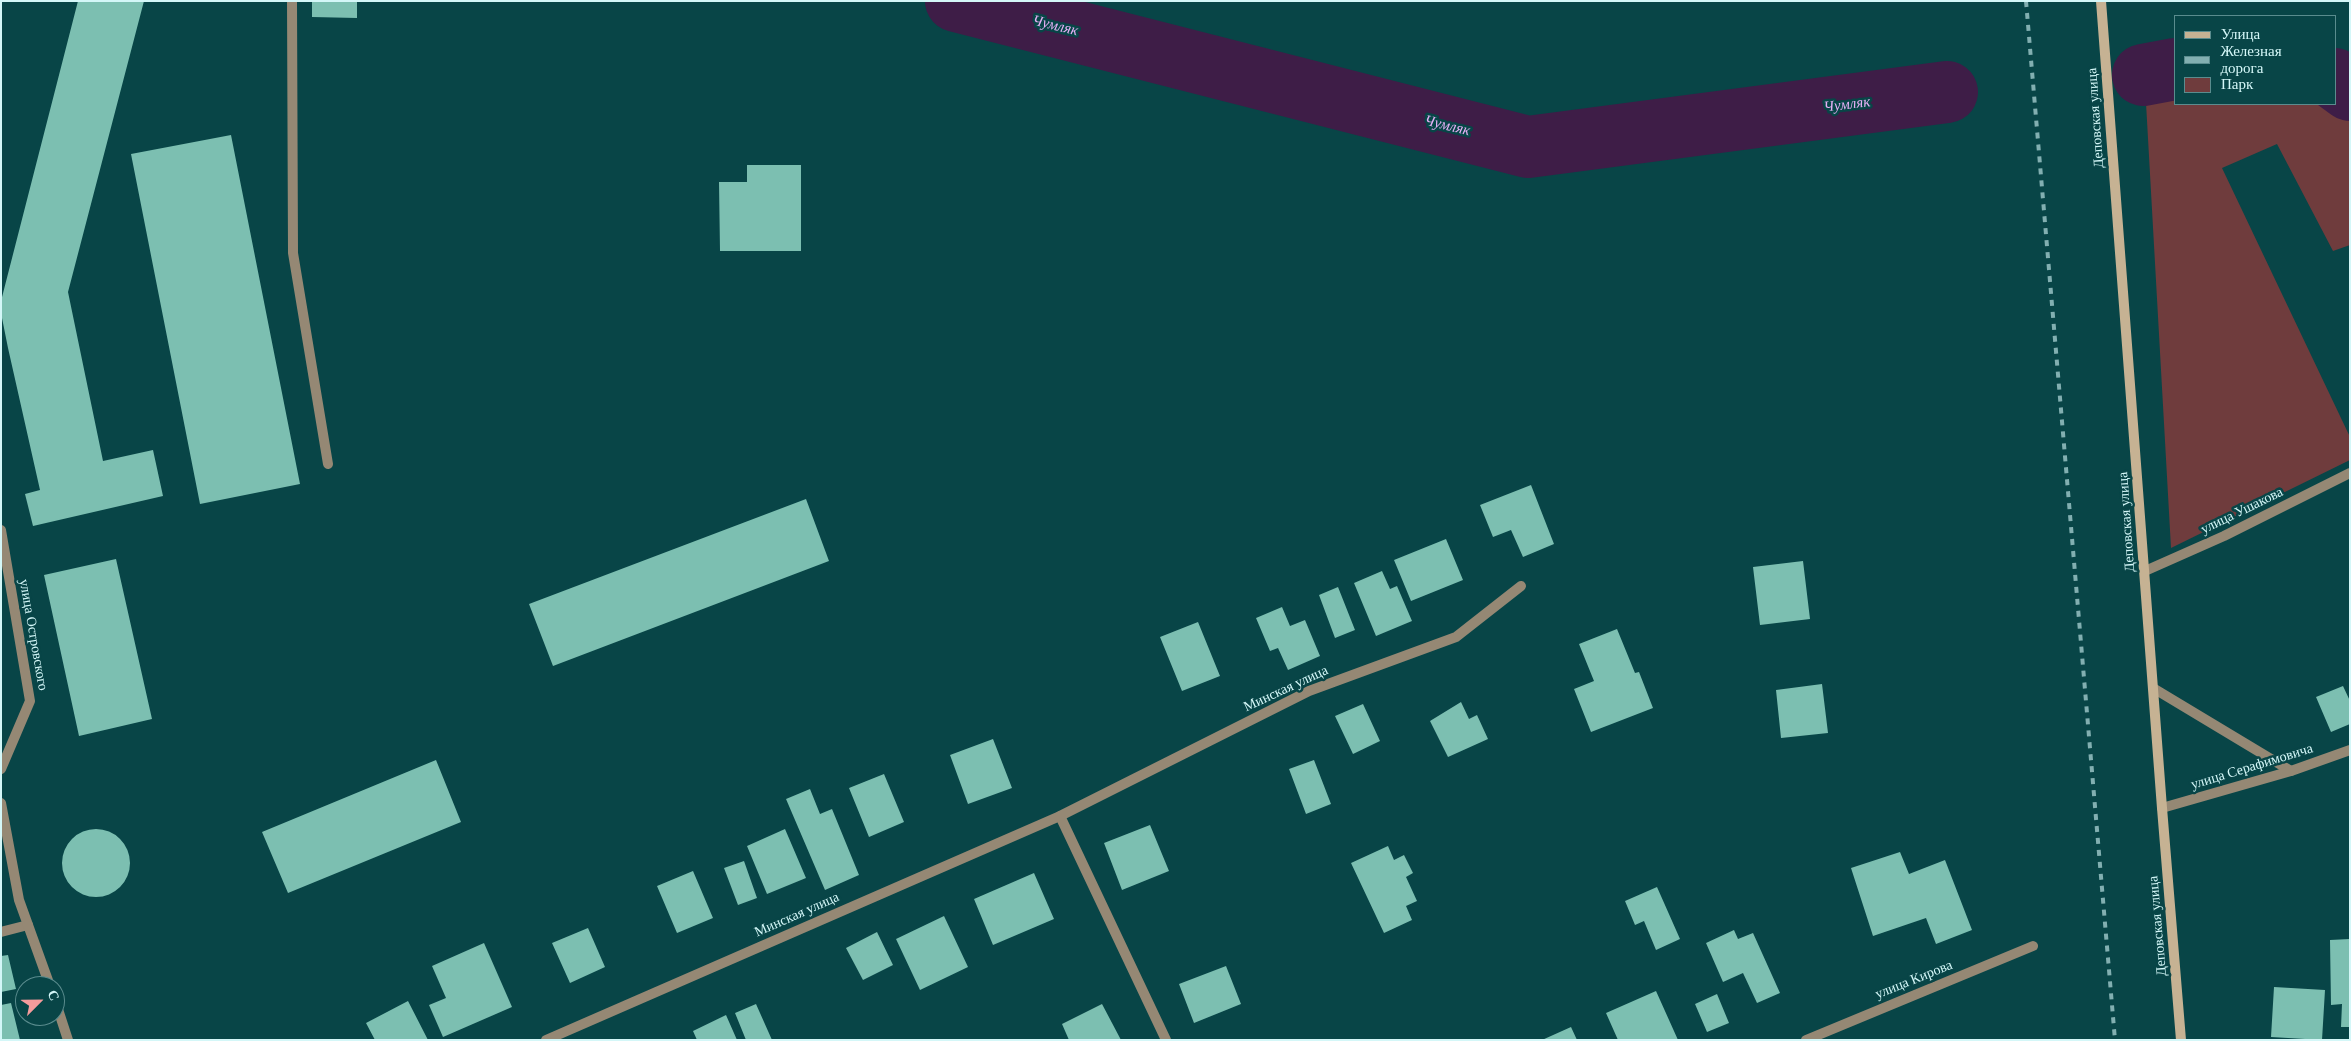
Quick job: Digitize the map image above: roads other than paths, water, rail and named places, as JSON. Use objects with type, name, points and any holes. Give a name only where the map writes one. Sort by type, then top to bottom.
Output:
[{"type":"street","points":[[292,1],[293,253],[328,464]]},
{"type":"street","name":"Деповская улица","points":[[2101,1],[2162,808],[2182,1040]]},
{"type":"street","name":"улица Ушакова","points":[[2145,571],[2224,536],[2350,474]]},
{"type":"street","name":"улица Островского","points":[[1,530],[30,701],[1,769]]},
{"type":"street","name":"Минская улица","points":[[546,1040],[1060,816],[1309,691],[1456,637],[1521,586]]},
{"type":"street","points":[[2153,688],[2291,771]]},
{"type":"street","name":"улица Серафимовича","points":[[2162,808],[2291,771],[2350,750]]},
{"type":"street","points":[[1,803],[19,900],[46,976]]},
{"type":"street","points":[[1060,816],[1166,1040]]},
{"type":"street","points":[[1,932],[28,925]]},
{"type":"street","name":"улица Кирова","points":[[1806,1040],[2032,946]]},
{"type":"street","points":[[63,1026],[68,1040]]},
{"type":"waterway","name":"Чумляк","points":[[956,1],[1528,147],[1947,92]]},
{"type":"waterway","name":"Чумляк","points":[[2143,75],[2174,69]]},
{"type":"waterway","name":"Чумляк","points":[[2336,80],[2350,90]]},
{"type":"railway","points":[[2026,1],[2115,1040]]}]
